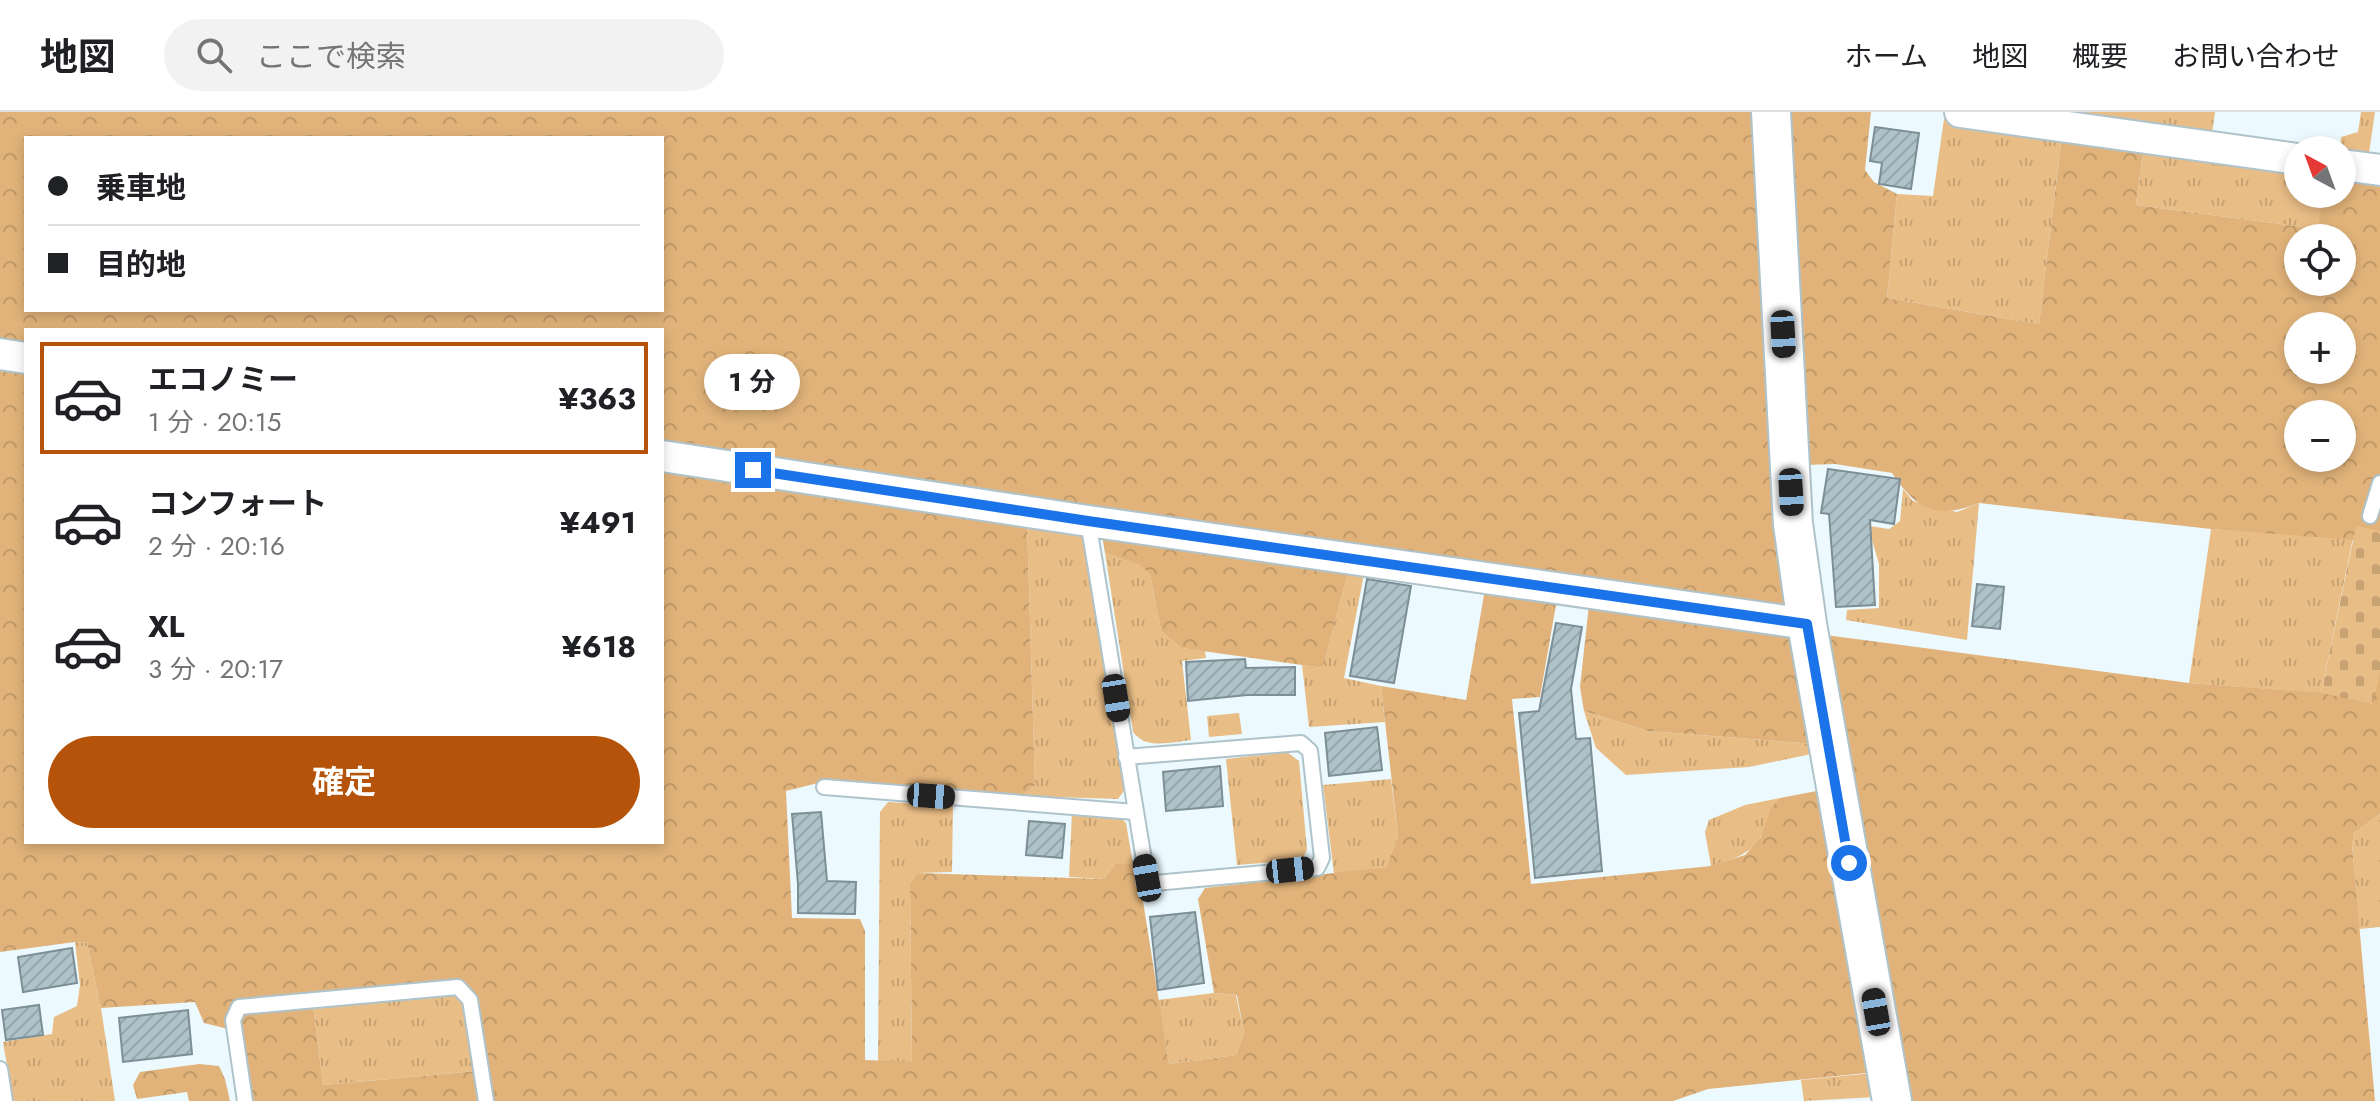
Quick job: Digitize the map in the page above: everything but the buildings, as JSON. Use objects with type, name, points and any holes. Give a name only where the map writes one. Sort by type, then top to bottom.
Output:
[{"type":"street","points":[[1771,112],[1793,524],[1807,624],[1892,1101]]},
{"type":"street","points":[[1960,112],[2284,157]]},
{"type":"street","points":[[2356,167],[2380,170]]},
{"type":"street","points":[[0,354],[24,358]]},
{"type":"street","points":[[664,456],[1088,521],[1807,624]]},
{"type":"lane","points":[[2370,516],[2380,483]]},
{"type":"lane","points":[[1088,521],[1126,757],[1135,812],[1147,878],[1155,883],[1317,868],[1322,858],[1310,751],[1301,743],[1126,757]]},
{"type":"lane","points":[[824,787],[1135,812]]},
{"type":"lane","points":[[245,1101],[233,1020],[239,1007],[458,987],[470,1000],[486,1101]]},
{"type":"lane","points":[[0,1069],[5,1101]]},
{"type":"green space","points":[[0,112],[1871,112],[1865,170],[1874,182],[1897,194],[1887,298],[2039,324],[2062,135],[2144,146],[2136,205],[2284,225],[2284,296],[2356,296],[2356,224],[2319,224],[2321,208],[2356,208],[2356,174],[2380,177],[2380,542],[2211,529],[1979,503],[1940,511],[1910,496],[1892,473],[1835,464],[1805,465],[1818,634],[2189,683],[2368,696],[2380,641],[2380,814],[2354,833],[2352,845],[2375,1101],[1900,1101],[1895,1070],[1708,1089],[1673,1101],[251,1101],[240,1032],[204,1023],[195,1002],[101,1008],[87,943],[0,952]],"holes":[[[1099,518],[1105,553],[1140,565],[1150,574],[1161,631],[1181,648],[1323,668],[1354,548],[1591,586],[1580,687],[1584,711],[1648,731],[1814,744],[1822,790],[1780,798],[1771,808],[1761,837],[1745,855],[1711,866],[1531,884],[1512,699],[1540,697],[1557,599],[1485,589],[1466,700],[1381,686],[1398,836],[1386,867],[1205,888],[1198,899],[1214,993],[1237,995],[1244,1033],[1236,1055],[1169,1064],[1142,895],[1136,887],[1133,864],[1115,864],[1104,879],[917,873],[910,883],[912,1062],[865,1060],[865,931],[860,919],[792,918],[786,791],[818,783],[1023,796],[1035,785],[1027,521]],[[454,993],[466,1005],[476,1071],[323,1085],[313,1005]]]},
{"type":"green space","points":[[2057,112],[2215,112],[2212,133]]},
{"type":"green space","points":[[2361,112],[2375,112],[2369,153],[2356,151],[2356,136],[2344,136],[2358,132]]},
{"type":"green space","points":[[1944,119],[2062,135],[2039,324],[1887,298],[1897,194],[1933,196]]},
{"type":"green space","points":[[2144,146],[2284,164],[2284,208],[2321,208],[2320,224],[2284,224],[2136,205]]},
{"type":"green space","points":[[1903,489],[1913,501],[1957,512],[1979,503],[1967,640],[1846,620],[1847,610],[1879,608],[1879,564],[1872,540],[1830,534],[1831,520],[1889,529],[1900,521]]},
{"type":"green space","points":[[1027,521],[1078,528],[1084,537],[1124,791],[1118,799],[1023,796],[1035,785]]},
{"type":"green space","points":[[2356,526],[2380,531],[2380,672],[2373,704],[2321,693]]},
{"type":"green space","points":[[2211,529],[2353,538],[2321,693],[2189,683]]},
{"type":"green space","points":[[1105,553],[1141,565],[1150,574],[1161,631],[1181,648],[1205,651],[1206,658],[1182,661],[1191,740],[1152,743],[1138,738],[1133,732]]},
{"type":"green space","points":[[1348,571],[1364,574],[1344,678],[1381,686],[1385,722],[1309,727],[1302,665],[1323,668]]},
{"type":"green space","points":[[1584,711],[1648,731],[1814,744],[1816,753],[1749,767],[1626,775],[1596,748]]},
{"type":"green space","points":[[1239,713],[1242,734],[1209,737],[1207,716]]},
{"type":"green space","points":[[1287,752],[1299,761],[1307,850],[1302,860],[1237,865],[1226,759]]},
{"type":"green space","points":[[1391,779],[1398,836],[1386,867],[1334,874],[1323,785]]},
{"type":"green space","points":[[1780,798],[1763,833],[1750,849],[1711,866],[1705,832],[1709,820],[1745,805]]},
{"type":"green space","points":[[888,802],[953,806],[952,872],[917,873],[910,883],[912,1063],[878,1062],[880,812]]},
{"type":"green space","points":[[1072,812],[1117,814],[1126,823],[1133,864],[1115,864],[1104,879],[1069,877]]},
{"type":"green space","points":[[2380,814],[2380,927],[2359,929],[2352,844],[2354,833]]},
{"type":"green space","points":[[75,942],[87,943],[101,1008],[115,1101],[13,1101],[3,1042],[52,1034],[54,1017],[77,1006],[80,985]]},
{"type":"green space","points":[[455,993],[466,1005],[476,1071],[323,1085],[313,1005]]},
{"type":"green space","points":[[1214,993],[1236,995],[1244,1033],[1236,1055],[1169,1064],[1158,1000]]},
{"type":"green space","points":[[199,1064],[219,1066],[230,1101],[189,1101],[187,1092],[137,1099],[133,1085],[140,1072]]},
{"type":"green space","points":[[1873,1073],[1876,1097],[1804,1101],[1801,1080]]},
{"type":"route","points":[[753,470],[1807,624],[1849,863]]}]
